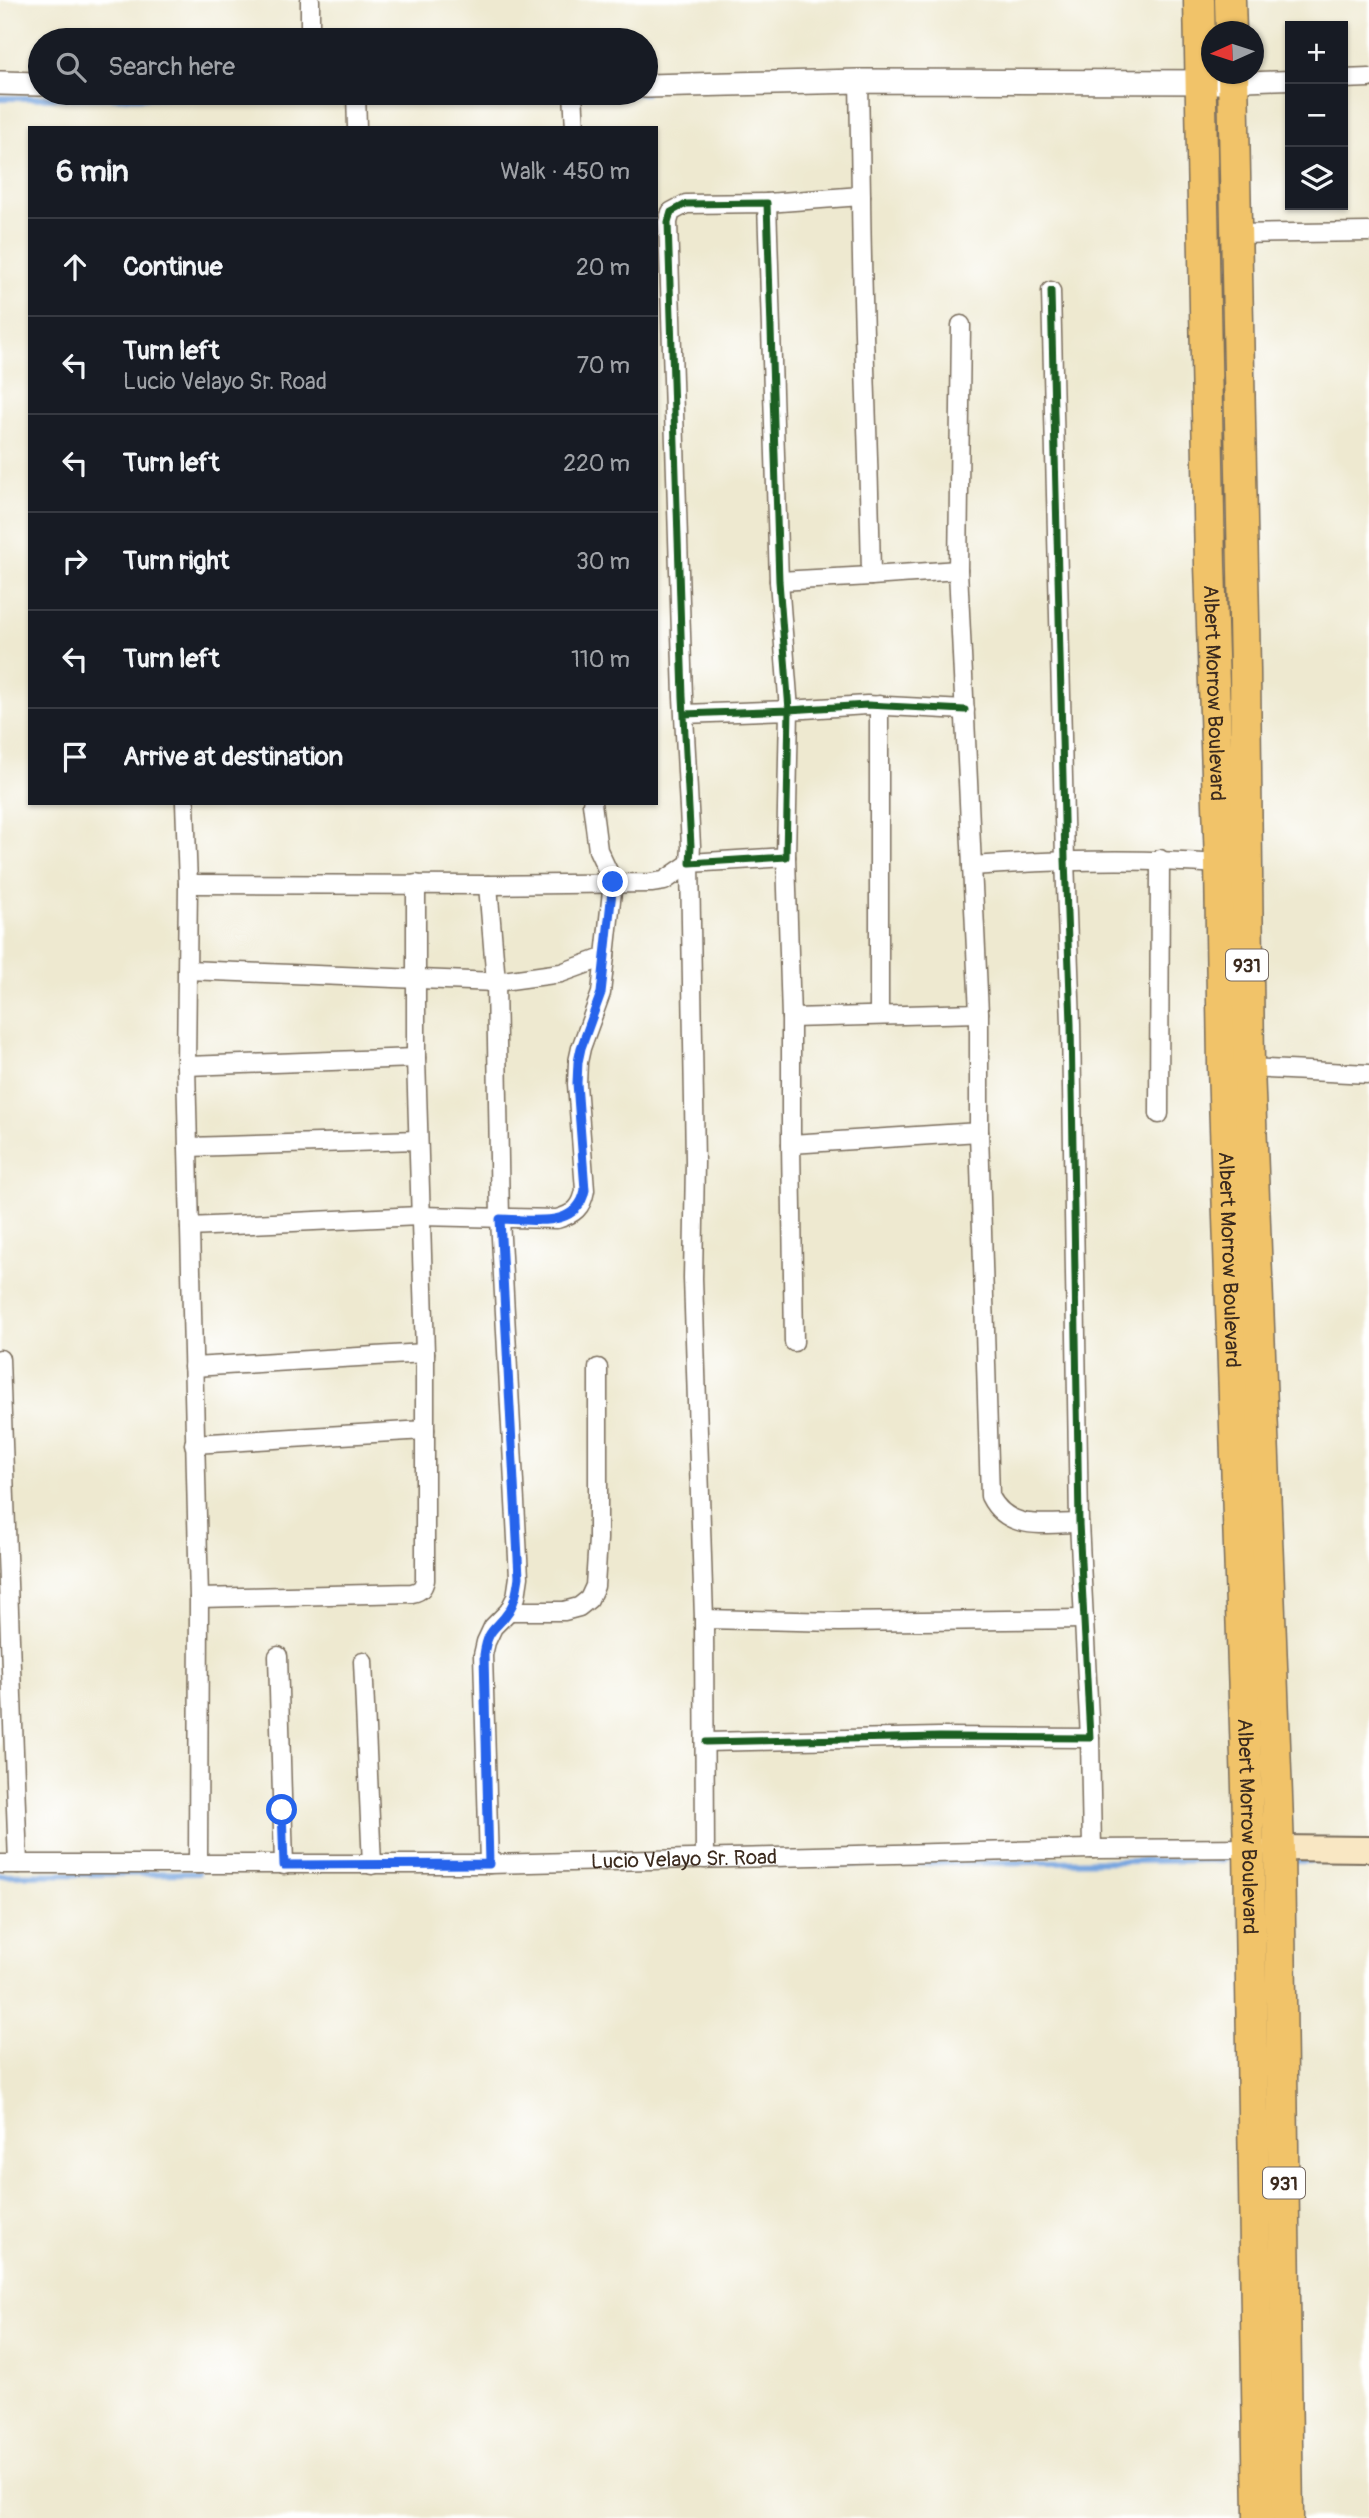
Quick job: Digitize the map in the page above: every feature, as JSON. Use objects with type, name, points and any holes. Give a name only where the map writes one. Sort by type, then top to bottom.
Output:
[{"type":"highway","name":"Albert Morrow Boulevard","points":[[1199,0],[1209,538],[1220,864],[1223,1067],[1250,1848],[1259,2518]]},
{"type":"highway","points":[[1230,0],[1231,21]]},
{"type":"highway","name":"Albert Morrow Boulevard","points":[[1233,84],[1245,669],[1249,1068],[1279,1847],[1288,2518]]},
{"type":"main road","name":"Lucio Velayo Sr. Road","points":[[1279,1847],[1369,1849]]},
{"type":"street","points":[[310,0],[310,28]]},
{"type":"street","points":[[1348,79],[1369,78]]},
{"type":"street","points":[[1264,79],[1285,80]]},
{"type":"street","points":[[658,86],[859,81],[1200,82]]},
{"type":"street","points":[[859,81],[862,331],[868,430],[871,576]]},
{"type":"street","points":[[0,83],[28,84]]},
{"type":"street","points":[[356,105],[357,126]]},
{"type":"street","points":[[574,105],[575,126]]},
{"type":"street","points":[[705,1858],[704,1619],[693,1278],[695,1162],[691,846],[684,714],[668,222],[671,212],[686,204],[767,203],[861,196]]},
{"type":"street","points":[[767,203],[779,581],[789,710],[786,857],[791,1018],[794,1342]]},
{"type":"street","points":[[1235,234],[1369,233]]},
{"type":"street","points":[[1051,291],[1072,1038],[1079,1523],[1090,1738],[1092,1849]]},
{"type":"street","points":[[961,325],[958,570],[979,1013],[979,1132],[990,1496],[996,1509],[1013,1521],[1079,1523]]},
{"type":"street","points":[[779,581],[958,570]]},
{"type":"street","points":[[684,714],[879,705],[965,710]]},
{"type":"street","points":[[879,705],[879,1015]]},
{"type":"street","points":[[185,805],[188,884],[186,1066],[199,1598],[198,1864]]},
{"type":"street","points":[[190,1227],[419,1216],[557,1219],[576,1211],[583,1203],[585,1190],[577,1083],[578,1062],[601,993],[613,882],[598,850],[593,805]]},
{"type":"street","points":[[188,884],[488,885],[664,881],[690,863],[786,857]]},
{"type":"street","points":[[972,866],[1065,859],[1160,859],[1220,864]]},
{"type":"street","points":[[1159,1114],[1160,859]]},
{"type":"street","points":[[199,1598],[400,1594],[420,1591],[425,1580],[425,1353],[419,1216],[416,884]]},
{"type":"street","points":[[488,885],[496,982],[500,1219],[519,1577],[516,1597],[509,1611],[493,1627],[484,1655],[489,1864]]},
{"type":"street","points":[[187,970],[496,982],[561,974],[605,957]]},
{"type":"street","points":[[791,1018],[979,1013]]},
{"type":"street","points":[[186,1066],[416,1058]]},
{"type":"street","points":[[1249,1068],[1369,1074]]},
{"type":"street","points":[[791,1144],[979,1132]]},
{"type":"street","points":[[188,1147],[418,1140]]},
{"type":"street","points":[[193,1367],[425,1353]]},
{"type":"street","points":[[0,1359],[9,1864]]},
{"type":"street","points":[[509,1611],[572,1609],[589,1599],[595,1586],[598,1539],[597,1367]]},
{"type":"street","points":[[194,1444],[425,1430]]},
{"type":"street","points":[[704,1619],[852,1622],[1084,1619]]},
{"type":"street","points":[[278,1656],[284,1865]]},
{"type":"street","points":[[363,1661],[372,1865]]},
{"type":"street","points":[[706,1742],[952,1737],[1090,1738]]},
{"type":"street","name":"Lucio Velayo Sr. Road","points":[[9,1864],[489,1864],[1279,1847]]},
{"type":"waterway","points":[[0,98],[28,98]]},
{"type":"waterway","points":[[779,1865],[1223,1860]]},
{"type":"waterway","points":[[1287,1861],[1369,1861]]},
{"type":"waterway","points":[[0,1875],[198,1873]]},
{"type":"cycle path","points":[[684,714],[789,710],[786,857],[690,863],[691,846],[683,697],[668,222],[671,212],[686,204],[767,203],[779,581],[789,710],[867,705],[965,710]]},
{"type":"cycle path","points":[[706,1742],[939,1737],[1090,1738],[1079,1523],[1071,1024],[1051,291]]},
{"type":"route","points":[[282,1810],[284,1865],[489,1864],[484,1655],[493,1627],[509,1611],[516,1597],[519,1577],[500,1219],[557,1219],[576,1211],[583,1203],[585,1190],[577,1083],[578,1062],[601,993],[613,882]]}]
